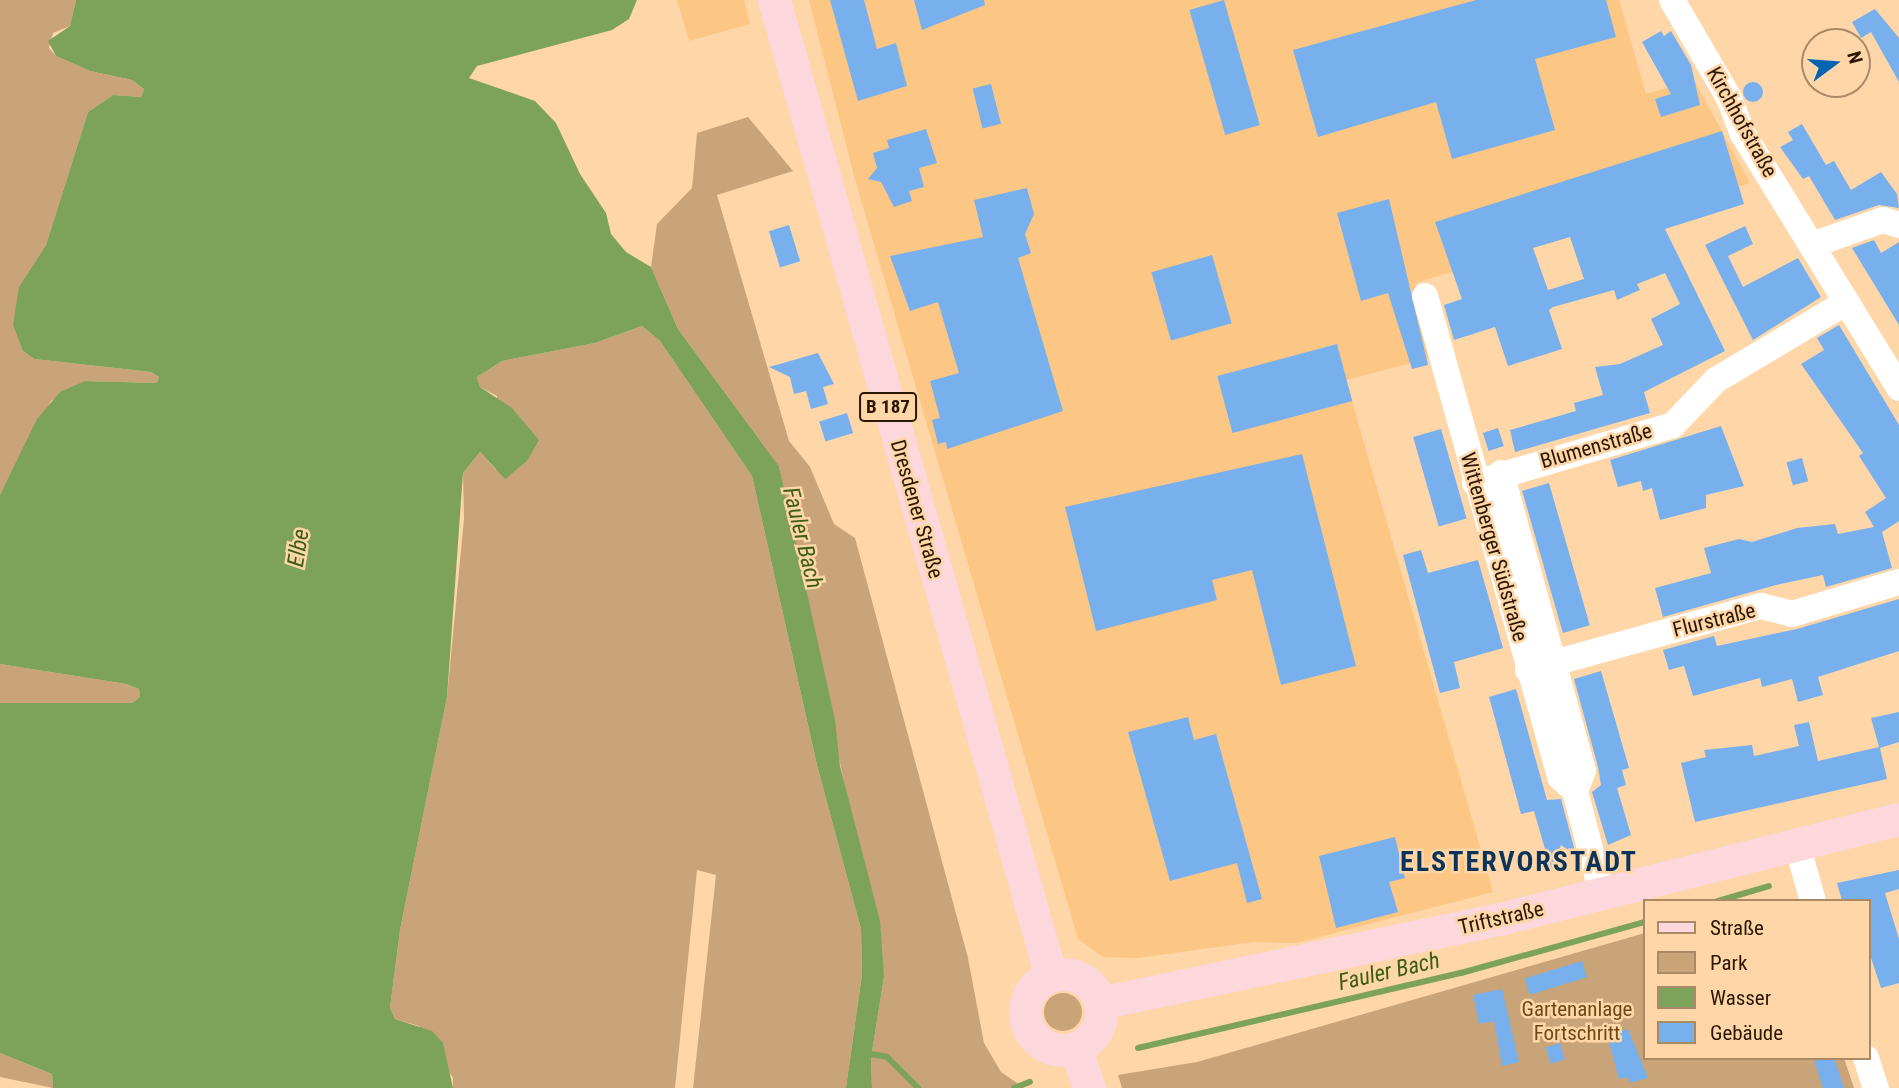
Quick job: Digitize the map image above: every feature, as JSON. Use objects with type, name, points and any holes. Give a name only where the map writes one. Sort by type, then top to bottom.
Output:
[{"type":"main road","name":"Dresdener Straße","points":[[774,0],[1051,976]]},
{"type":"main road","name":"Triftstraße","points":[[1100,1003],[1602,894],[1899,819]]},
{"type":"main road","points":[[1051,976],[1081,979],[1100,1003],[1099,1025],[1076,1048],[1046,1047],[1026,1025],[1028,995],[1051,976]]},
{"type":"main road","points":[[1076,1048],[1089,1088]]},
{"type":"street","name":"Kirchhofstraße","points":[[1672,0],[1729,98],[1743,134],[1899,388]]},
{"type":"street","points":[[1812,245],[1883,220],[1899,225]]},
{"type":"street","name":"Wittenberger Südstraße","points":[[1425,296],[1475,483],[1541,666],[1583,771],[1575,791],[1602,894]]},
{"type":"street","name":"Blumenstraße","points":[[1475,483],[1501,473],[1673,425],[1716,380],[1847,302]]},
{"type":"street","name":"Wittenberger Südstraße","points":[[1501,473],[1541,666]]},
{"type":"street","name":"Flurstraße","points":[[1541,666],[1761,606],[1791,614],[1899,582]]},
{"type":"street","points":[[1797,845],[1813,899]]},
{"type":"street","points":[[1867,1060],[1876,1088]]},
{"type":"shaded area","points":[[677,0],[744,0],[750,24],[689,41]]},
{"type":"shaded area","points":[[809,0],[1619,0],[1646,94],[1694,80],[1750,183],[1415,283],[1434,357],[1346,380],[1493,892],[1296,943],[1253,942],[1138,958],[1103,957],[1078,939],[854,176]]},
{"type":"green space","points":[[0,0],[76,0],[70,26],[53,33],[49,48],[56,56],[90,71],[132,80],[144,89],[141,97],[113,95],[88,112],[46,245],[27,275],[23,351],[34,359],[151,372],[159,377],[157,383],[85,381],[51,401],[0,495]]},
{"type":"green space","points":[[748,117],[793,171],[717,195],[789,441],[810,467],[834,524],[855,538],[968,958],[984,1043],[1001,1072],[1024,1088],[872,1088],[871,1058],[884,977],[779,466],[678,329],[651,267],[657,224],[692,188],[697,133]]},
{"type":"green space","points":[[642,326],[660,341],[752,476],[817,765],[861,929],[862,974],[846,1088],[693,1088],[716,875],[697,870],[675,1088],[453,1088],[453,1078],[419,1026],[395,1019],[390,1008],[400,930],[447,697],[464,519],[463,473],[480,452],[496,470],[497,396],[480,387],[477,377],[502,361],[595,343]]},
{"type":"green space","points":[[0,664],[126,684],[139,689],[140,697],[132,703],[0,703]]},
{"type":"green space","name":"Gartenanlage Fortschritt","points":[[1644,933],[1644,1060],[1845,1060],[1854,1088],[1122,1088],[1118,1075],[1197,1062]]},
{"type":"green space","points":[[1063,993],[1077,998],[1082,1012],[1077,1026],[1063,1031],[1049,1026],[1044,1012],[1049,998]]},
{"type":"green space","points":[[0,1053],[52,1074],[53,1088],[0,1077]]},
{"type":"water","name":"Elbe","points":[[76,0],[637,0],[629,19],[612,30],[477,66],[469,78],[535,101],[556,123],[580,174],[606,213],[611,234],[626,252],[651,267],[678,329],[779,466],[835,720],[840,766],[880,921],[884,977],[871,1058],[872,1088],[846,1088],[862,974],[861,929],[817,765],[752,476],[660,341],[642,326],[595,343],[502,361],[477,377],[480,387],[512,408],[539,440],[527,461],[505,479],[480,452],[463,473],[447,697],[400,930],[390,1008],[395,1019],[432,1031],[443,1043],[453,1088],[53,1088],[52,1074],[0,1053],[0,703],[132,703],[140,697],[139,689],[126,684],[0,664],[0,495],[37,419],[60,392],[85,381],[157,383],[159,377],[151,372],[34,359],[23,351],[13,325],[19,287],[46,245],[88,112],[113,95],[141,97],[144,89],[132,80],[90,71],[56,56],[48,41],[70,26]]},
{"type":"building","points":[[830,0],[864,0],[877,49],[896,43],[907,86],[858,101]]},
{"type":"building","points":[[914,0],[984,0],[985,5],[922,30]]},
{"type":"building","points":[[1224,0],[1260,125],[1225,135],[1189,10]]},
{"type":"building","points":[[1476,0],[1606,0],[1616,37],[1535,59],[1555,130],[1452,159],[1436,102],[1318,137],[1293,50]]},
{"type":"building","points":[[1875,9],[1899,38],[1899,82],[1871,28],[1855,28],[1852,22]]},
{"type":"building","points":[[1661,31],[1664,36],[1671,31],[1691,65],[1700,105],[1661,117],[1655,99],[1671,94],[1642,42]]},
{"type":"building","points":[[1749,82],[1757,82],[1763,92],[1757,102],[1749,102],[1743,96],[1743,88]]},
{"type":"building","points":[[991,84],[1001,124],[982,128],[973,89]]},
{"type":"building","points":[[1802,124],[1826,165],[1834,161],[1851,190],[1881,172],[1897,194],[1899,208],[1879,205],[1835,220],[1809,176],[1803,179],[1780,147],[1793,140],[1788,132]]},
{"type":"building","points":[[926,129],[937,163],[919,168],[924,187],[909,191],[912,201],[894,207],[881,182],[868,179],[877,168],[873,153],[889,148],[887,140]]},
{"type":"building","points":[[1722,131],[1744,204],[1665,229],[1725,351],[1644,392],[1650,413],[1515,452],[1510,430],[1576,411],[1574,403],[1603,395],[1595,367],[1620,364],[1663,345],[1651,319],[1680,304],[1665,273],[1637,284],[1640,290],[1617,300],[1614,290],[1553,307],[1549,310],[1562,349],[1508,366],[1495,327],[1454,340],[1444,305],[1462,299],[1435,222]],"holes":[[[1570,237],[1584,279],[1548,290],[1533,248]]]},
{"type":"building","points":[[1027,188],[1034,214],[1025,234],[1031,253],[1018,258],[1063,411],[947,449],[946,442],[938,444],[932,420],[940,418],[930,381],[959,373],[938,302],[910,311],[890,256],[983,237],[974,200]]},
{"type":"building","points":[[1389,199],[1428,365],[1412,369],[1388,293],[1361,301],[1337,213]]},
{"type":"building","points":[[789,225],[800,261],[780,267],[769,231]]},
{"type":"building","points":[[1745,226],[1753,244],[1728,256],[1743,287],[1798,258],[1821,297],[1753,340],[1705,245]]},
{"type":"building","points":[[1874,240],[1881,253],[1899,242],[1899,325],[1852,248]]},
{"type":"building","points":[[1212,255],[1232,323],[1171,341],[1151,272]]},
{"type":"building","points":[[1839,325],[1899,425],[1899,521],[1882,532],[1892,568],[1826,587],[1823,575],[1776,585],[1663,617],[1655,588],[1711,573],[1704,548],[1739,539],[1752,542],[1797,528],[1835,524],[1838,534],[1874,527],[1865,512],[1886,498],[1859,456],[1863,453],[1801,364],[1824,350],[1817,338]]},
{"type":"building","points":[[1337,344],[1352,401],[1232,433],[1217,376]]},
{"type":"building","points":[[818,353],[834,384],[823,387],[828,404],[811,409],[806,391],[794,394],[790,377],[769,367]]},
{"type":"building","points":[[847,413],[853,433],[825,442],[819,421]]},
{"type":"building","points":[[1721,426],[1744,486],[1706,495],[1706,508],[1660,520],[1652,488],[1643,491],[1641,481],[1618,487],[1610,460]]},
{"type":"building","points":[[1498,428],[1504,446],[1489,451],[1483,433]]},
{"type":"building","points":[[1441,429],[1467,518],[1439,526],[1413,437]]},
{"type":"building","points":[[1302,454],[1356,666],[1281,685],[1252,570],[1212,580],[1217,600],[1096,631],[1065,507]]},
{"type":"building","points":[[1802,458],[1808,481],[1793,485],[1787,462]]},
{"type":"building","points":[[1549,483],[1590,625],[1563,633],[1522,491]]},
{"type":"building","points":[[1421,550],[1428,573],[1478,560],[1503,648],[1454,662],[1460,688],[1440,693],[1403,555]]},
{"type":"building","points":[[1899,599],[1899,651],[1818,677],[1823,695],[1798,702],[1792,679],[1762,687],[1760,678],[1693,696],[1684,666],[1669,670],[1663,650],[1714,636],[1717,646],[1797,629]]},
{"type":"building","points":[[1601,671],[1629,768],[1622,770],[1626,785],[1617,788],[1631,835],[1608,845],[1592,792],[1601,785],[1598,767],[1574,679]]},
{"type":"building","points":[[1516,689],[1547,800],[1561,799],[1576,855],[1561,845],[1551,870],[1534,811],[1521,814],[1489,697]]},
{"type":"building","points":[[1899,712],[1899,742],[1880,748],[1887,779],[1695,822],[1681,763],[1706,757],[1704,750],[1752,745],[1754,756],[1799,746],[1794,725],[1809,722],[1818,761],[1879,747],[1871,718]]},
{"type":"building","points":[[1188,717],[1194,740],[1216,734],[1262,899],[1247,903],[1237,863],[1170,881],[1128,732]]},
{"type":"building","points":[[1395,837],[1405,878],[1389,882],[1398,912],[1336,928],[1319,856]]},
{"type":"building","points":[[1899,870],[1899,889],[1885,893],[1899,939],[1899,983],[1881,988],[1871,958],[1871,899],[1841,899],[1837,883]]},
{"type":"building","points":[[1582,961],[1587,977],[1530,995],[1525,979]]},
{"type":"building","points":[[1502,989],[1519,1062],[1502,1066],[1494,1021],[1479,1024],[1473,995]]},
{"type":"building","points":[[1628,1029],[1648,1078],[1630,1083],[1628,1077],[1619,1079],[1607,1035]]},
{"type":"building","points":[[1560,1043],[1565,1059],[1551,1064],[1546,1047]]},
{"type":"building","points":[[1835,1060],[1844,1088],[1823,1088],[1814,1061]]},
{"type":"waterway","name":"Fauler Bach","points":[[1725,899],[1769,886]]},
{"type":"waterway","name":"Fauler Bach","points":[[1138,1048],[1461,973],[1644,922]]},
{"type":"waterway","name":"Fauler Bach","points":[[865,1053],[887,1057],[918,1088]]},
{"type":"waterway","name":"Fauler Bach","points":[[1014,1088],[1030,1082]]},
{"type":"district","name":"ELSTERVORSTADT","points":[[1519,862]]}]
